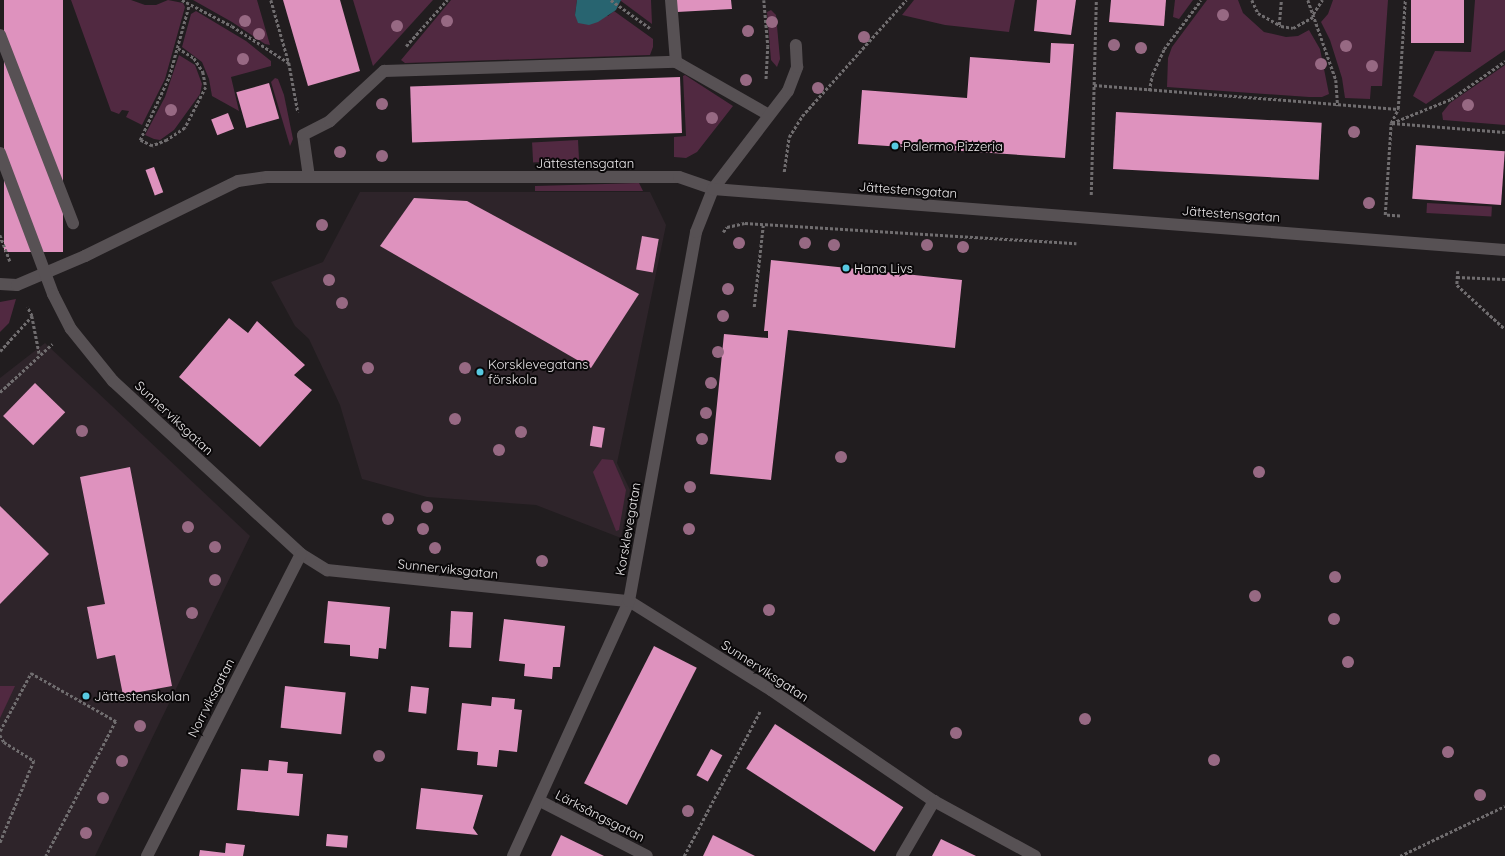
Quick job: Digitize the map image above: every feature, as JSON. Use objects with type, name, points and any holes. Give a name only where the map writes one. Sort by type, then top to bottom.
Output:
[{"type":"street","points":[[671,0],[676,62]]},
{"type":"street","points":[[0,35],[73,224]]},
{"type":"street","name":"Korsklevegatan","points":[[513,856],[540,801],[628,602],[696,232],[713,189],[788,91],[797,66],[796,45]]},
{"type":"street","points":[[309,177],[303,135],[330,121],[384,71],[676,62],[769,115]]},
{"type":"street","name":"Sunnerviksgatan","points":[[0,153],[53,294],[71,329],[113,381],[301,554],[328,570],[628,602],[771,690],[934,800],[1035,856]]},
{"type":"street","name":"Jättestensgatan","points":[[0,284],[17,285],[85,256],[238,181],[267,177],[679,177],[713,189],[780,195],[1091,217],[1505,250]]},
{"type":"street","name":"Norrviksgatan","points":[[147,856],[301,554]]},
{"type":"street","points":[[902,856],[934,800]]},
{"type":"street","name":"Lärksångsgatan","points":[[540,801],[647,856]]},
{"type":"path","points":[[182,0],[189,5],[232,26],[289,63]]},
{"type":"path","points":[[271,0],[289,63],[303,135]]},
{"type":"path","points":[[384,71],[447,0]]},
{"type":"path","points":[[611,0],[675,46]]},
{"type":"path","points":[[764,0],[768,46],[765,90],[769,115]]},
{"type":"path","points":[[778,225],[780,195],[789,137],[802,116],[906,0]]},
{"type":"path","points":[[718,237],[727,227],[745,223],[1089,244],[1091,217],[1096,0]]},
{"type":"path","points":[[1149,91],[1152,75],[1164,49],[1202,0]]},
{"type":"path","points":[[1252,0],[1258,13],[1278,25],[1293,28],[1313,16],[1322,0]]},
{"type":"path","points":[[1278,25],[1281,0]]},
{"type":"path","points":[[1308,0],[1336,80],[1338,106]]},
{"type":"path","points":[[1385,215],[1391,123],[1398,108],[1405,0]]},
{"type":"path","points":[[178,48],[194,58],[203,72],[206,87],[185,128],[167,140],[152,146],[140,140],[169,77],[189,5]]},
{"type":"path","points":[[1391,123],[1451,99],[1505,61]]},
{"type":"path","points":[[1093,85],[1338,106],[1398,108]]},
{"type":"path","points":[[1391,123],[1505,132]]},
{"type":"path","points":[[754,307],[763,224]]},
{"type":"path","points":[[1458,277],[1505,280]]},
{"type":"path","points":[[32,316],[39,353]]},
{"type":"path","points":[[0,392],[39,353],[71,329]]},
{"type":"path","points":[[0,345],[2,349]]},
{"type":"path","points":[[0,731],[31,673],[116,721],[46,856]]},
{"type":"path","points":[[684,856],[771,690]]},
{"type":"path","points":[[0,735],[4,742],[34,761],[0,843]]},
{"type":"path","points":[[1400,856],[1505,806]]},
{"type":"shaded area","points":[[71,0],[131,0],[145,5],[156,5],[168,0],[183,3],[185,7],[165,79],[142,125],[126,117],[129,111],[122,110],[119,114],[111,111]]},
{"type":"shaded area","points":[[193,0],[257,0],[270,45],[265,44],[232,22]]},
{"type":"shaded area","points":[[353,0],[433,0],[373,66]]},
{"type":"shaded area","points":[[451,0],[577,0],[575,15],[608,16],[614,11],[653,39],[653,47],[650,55],[405,63],[401,60]]},
{"type":"shaded area","points":[[621,0],[651,0],[652,24],[621,1]]},
{"type":"shaded area","points":[[914,0],[1015,0],[1009,32],[945,25],[902,15]]},
{"type":"shaded area","points":[[1175,0],[1193,0],[1179,19],[1173,17]]},
{"type":"shaded area","points":[[1207,0],[1238,0],[1243,13],[1264,32],[1286,37],[1298,36],[1309,30],[1320,49],[1329,94],[1322,97],[1309,97],[1167,87],[1168,58],[1172,47]]},
{"type":"shaded area","points":[[1333,0],[1388,0],[1382,86],[1371,86],[1370,99],[1345,98],[1342,78],[1330,40],[1321,22],[1328,14]]},
{"type":"shaded area","points":[[1475,0],[1505,0],[1505,50],[1426,104],[1413,96],[1435,51],[1471,52]]},
{"type":"shaded area","points":[[771,10],[776,15],[780,59],[777,67],[771,60],[767,12]]},
{"type":"shaded area","points":[[196,11],[246,41],[271,61],[271,66],[231,77],[239,111],[212,96],[209,79],[202,62],[182,47],[191,14]]},
{"type":"shaded area","points":[[179,55],[195,65],[202,84],[200,94],[174,130],[160,140],[154,139],[145,135],[165,97]]},
{"type":"shaded area","points":[[1505,65],[1505,125],[1443,120],[1442,113],[1450,103]]},
{"type":"shaded area","points":[[685,75],[733,106],[697,152],[686,158],[674,157],[674,137],[686,136],[683,76]]},
{"type":"shaded area","points":[[275,78],[278,79],[284,95],[293,139],[290,146],[271,82]]},
{"type":"shaded area","points":[[578,140],[579,160],[533,162],[532,142]]},
{"type":"shaded area","points":[[639,183],[643,191],[535,191],[535,186]]},
{"type":"shaded area","name":"Korsklevegatans förskola","points":[[360,192],[650,192],[666,225],[617,463],[630,490],[621,538],[536,505],[427,497],[362,479],[340,405],[309,339],[295,326],[271,282],[323,262]]},
{"type":"shaded area","points":[[1427,203],[1492,206],[1491,216],[1426,213]]},
{"type":"shaded area","points":[[16,299],[9,323],[0,332],[0,302]]},
{"type":"shaded area","name":"Jättestenskolan","points":[[45,343],[250,536],[95,856],[0,856],[0,378]]},
{"type":"shaded area","points":[[602,459],[613,460],[626,490],[619,530],[616,531],[593,472]]},
{"type":"shaded area","points":[[0,686],[15,686],[0,718]]},
{"type":"water","points":[[577,0],[621,0],[616,10],[598,22],[589,25],[578,23],[575,15]]},
{"type":"building","points":[[4,0],[63,0],[63,252],[4,252]]},
{"type":"building","points":[[283,0],[340,0],[360,71],[308,86]]},
{"type":"building","points":[[677,0],[731,0],[732,9],[677,12]]},
{"type":"building","points":[[1037,0],[1076,0],[1071,35],[1034,31]]},
{"type":"building","points":[[1111,0],[1166,0],[1164,26],[1109,22]]},
{"type":"building","points":[[1411,0],[1464,0],[1464,43],[1411,43]]},
{"type":"building","points":[[1051,43],[1074,44],[1065,158],[858,144],[862,90],[967,98],[970,57],[1050,63]]},
{"type":"building","points":[[680,77],[682,133],[412,142],[410,86]]},
{"type":"building","points":[[269,83],[279,119],[247,128],[236,92]]},
{"type":"building","points":[[1116,112],[1322,123],[1319,180],[1113,169]]},
{"type":"building","points":[[228,113],[234,129],[217,135],[211,119]]},
{"type":"building","points":[[1416,145],[1505,151],[1501,205],[1412,199]]},
{"type":"building","points":[[154,167],[163,192],[155,195],[146,170]]},
{"type":"building","points":[[414,198],[467,201],[639,294],[591,368],[380,246]]},
{"type":"building","points":[[642,236],[659,239],[653,272],[636,269]]},
{"type":"building","points":[[771,260],[962,280],[955,348],[788,330],[771,480],[710,474],[724,334],[768,338],[768,331],[764,331]]},
{"type":"building","points":[[229,318],[248,333],[257,321],[305,365],[294,375],[312,390],[260,447],[179,377]]},
{"type":"building","points":[[35,383],[65,412],[33,445],[3,416]]},
{"type":"building","points":[[593,426],[605,428],[602,448],[590,446]]},
{"type":"building","points":[[130,467],[172,686],[123,695],[115,655],[97,659],[87,607],[105,604],[80,477]]},
{"type":"building","points":[[0,506],[49,554],[0,604]]},
{"type":"building","points":[[328,601],[390,607],[386,649],[379,648],[378,659],[350,656],[350,645],[324,643]]},
{"type":"building","points":[[451,611],[473,612],[471,648],[449,647]]},
{"type":"building","points":[[504,619],[565,626],[560,667],[553,667],[552,679],[524,676],[525,664],[499,661]]},
{"type":"building","points":[[654,646],[697,668],[627,805],[584,783]]},
{"type":"building","points":[[285,686],[346,692],[341,734],[281,728]]},
{"type":"building","points":[[411,686],[429,688],[426,714],[408,712]]},
{"type":"building","points":[[492,697],[515,699],[514,709],[522,710],[517,752],[499,750],[497,767],[477,765],[478,752],[457,750],[462,703],[491,706]]},
{"type":"building","points":[[775,724],[903,807],[874,852],[746,768]]},
{"type":"building","points":[[711,749],[722,755],[708,782],[696,775]]},
{"type":"building","points":[[269,760],[288,762],[287,773],[303,774],[299,816],[237,810],[241,769],[268,771]]},
{"type":"building","points":[[421,788],[483,795],[473,828],[478,835],[416,829]]},
{"type":"building","points":[[327,834],[348,836],[347,848],[326,846]]},
{"type":"building","points":[[561,835],[604,856],[551,856]]},
{"type":"building","points":[[713,835],[755,856],[703,856]]},
{"type":"building","points":[[941,839],[976,856],[932,856]]},
{"type":"building","points":[[226,843],[245,845],[243,856],[199,856],[200,850],[225,853]]},
{"type":"place","name":"Palermo Pizzeria","points":[[895,146]]},
{"type":"place","name":"Hana Livs","points":[[846,268]]},
{"type":"place","name":"Korsklevegatans förskola","points":[[480,372]]},
{"type":"place","name":"Jättestenskolan","points":[[86,696]]}]
